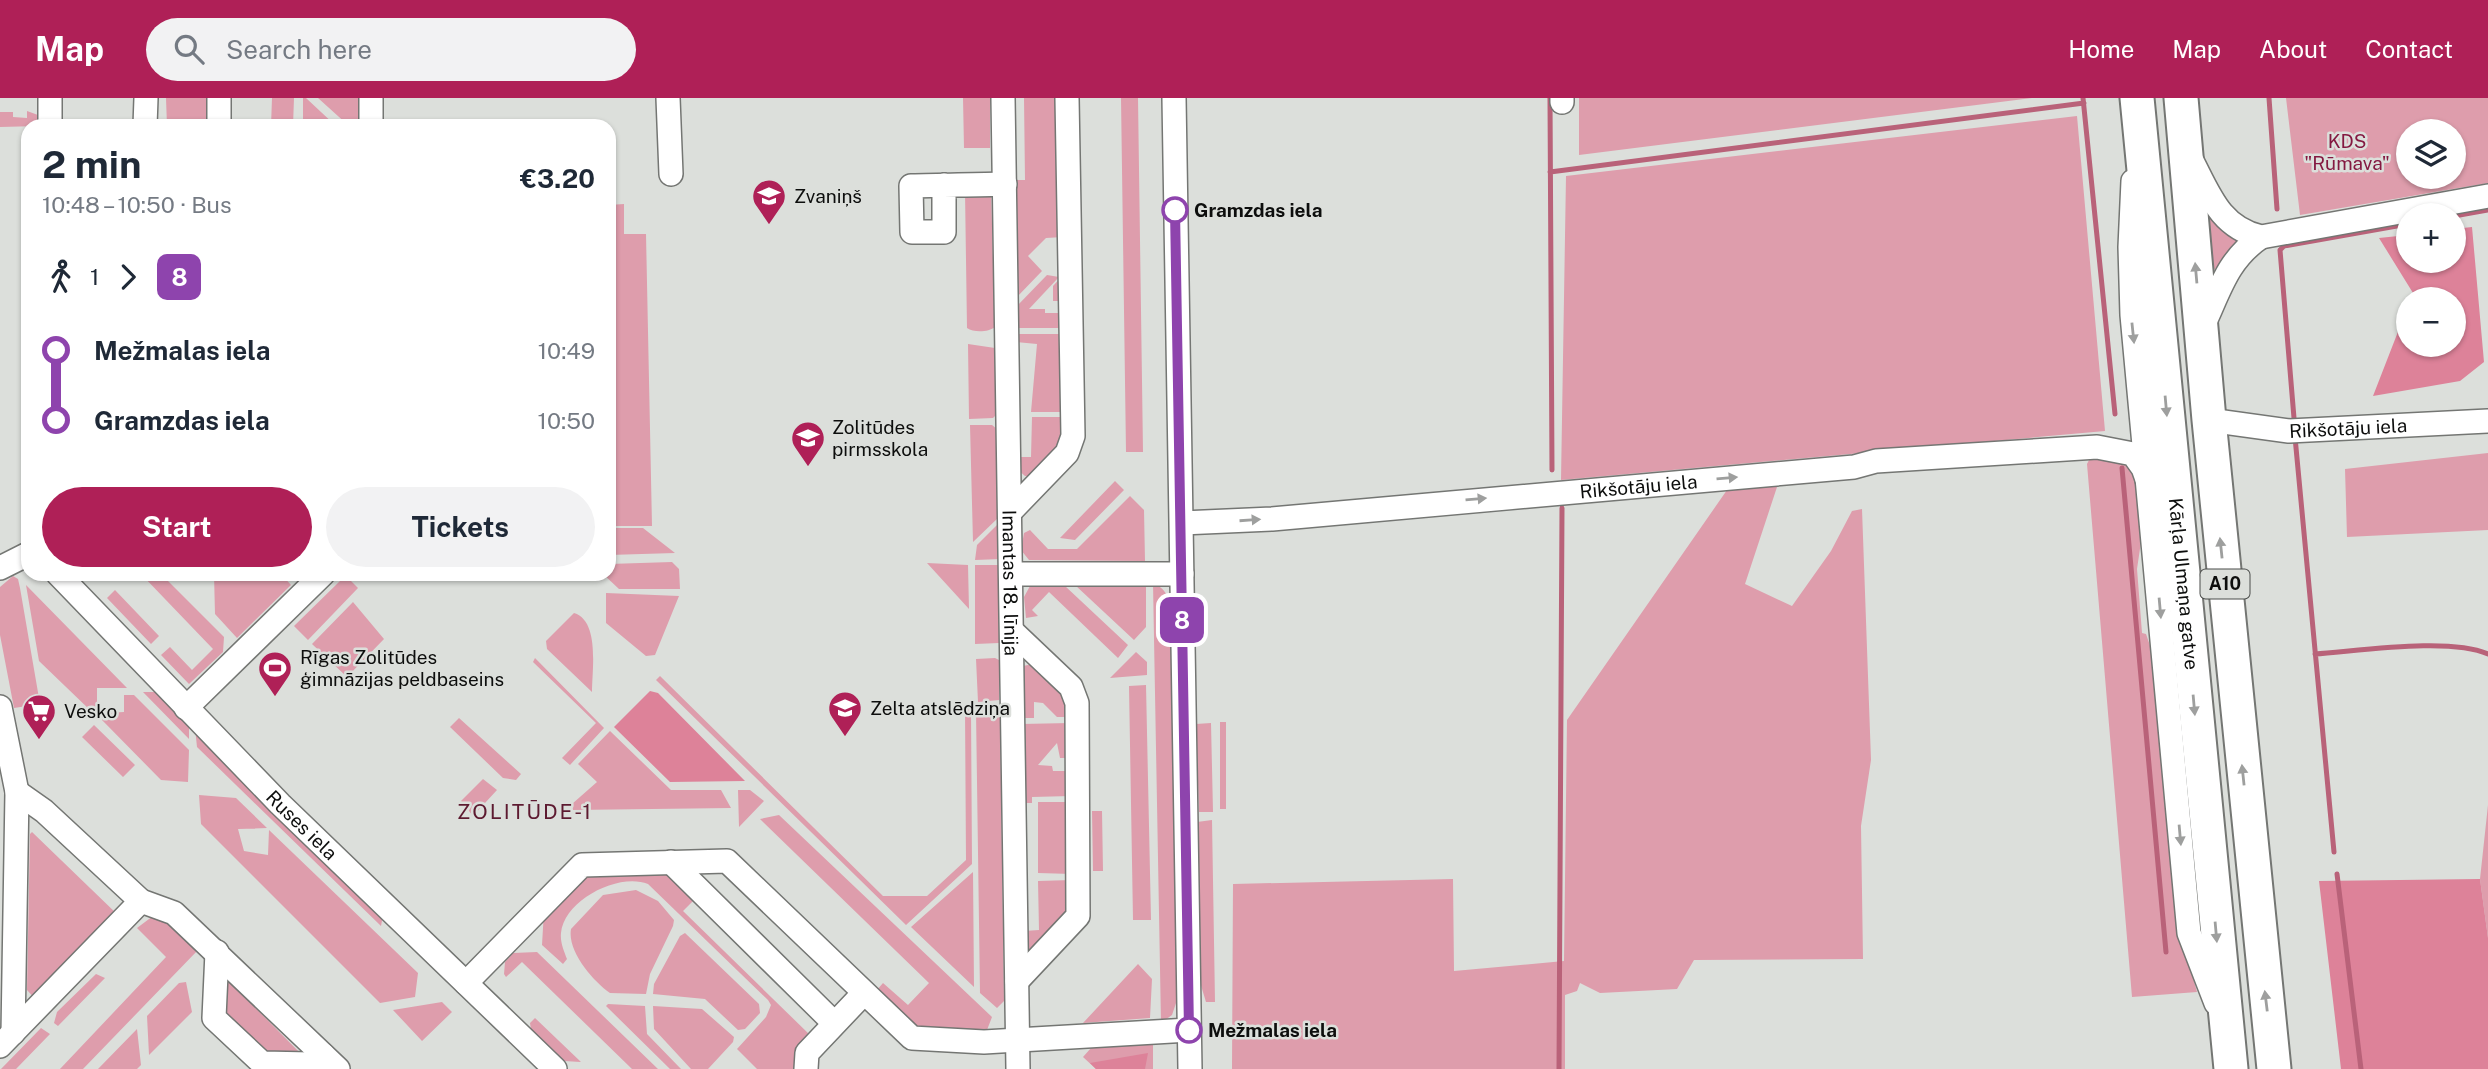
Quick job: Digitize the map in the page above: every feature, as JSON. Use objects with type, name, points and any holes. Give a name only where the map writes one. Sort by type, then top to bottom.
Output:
[{"type":"highway","name":"A10","points":[[2181,98],[2209,420],[2274,1069]]},
{"type":"highway","name":"Kārļa Ulmaņa gatve","points":[[2138,108],[2231,1069]]},
{"type":"street","points":[[43,98],[50,98],[50,119]]},
{"type":"street","points":[[145,119],[146,98]]},
{"type":"street","points":[[219,98],[219,119]]},
{"type":"street","points":[[371,98],[371,119]]},
{"type":"street","points":[[668,98],[671,174]]},
{"type":"street","name":"Imantas 18. līnija","points":[[1003,98],[1012,511],[1018,1069]]},
{"type":"street","points":[[1012,511],[1067,453],[1073,436],[1067,98]]},
{"type":"street","points":[[1174,98],[1190,1069]]},
{"type":"street","points":[[2138,108],[2130,247],[2132,315],[2189,933],[2225,1028]]},
{"type":"street","points":[[2185,147],[2222,216],[2242,233],[2261,237],[2488,196]]},
{"type":"street","points":[[944,185],[1005,184]]},
{"type":"street","points":[[2202,330],[2228,272],[2242,250],[2261,237]]},
{"type":"street","points":[[2097,447],[2111,444],[2127,432],[2137,420],[2141,402]]},
{"type":"street","name":"Rikšotāju iela","points":[[2209,420],[2289,431],[2488,421]]},
{"type":"street","points":[[2097,447],[2133,454],[2143,468],[2149,485]]},
{"type":"street","name":"Rikšotāju iela","points":[[1182,523],[1272,519],[1732,478],[1854,467],[1876,461],[2097,447]]},
{"type":"street","points":[[0,568],[21,558]]},
{"type":"street","points":[[1012,574],[1182,573]]},
{"type":"street","name":"Ruses iela","points":[[65,581],[186,708],[555,1069]]},
{"type":"street","points":[[186,708],[307,581]]},
{"type":"street","points":[[1012,631],[1076,695],[1079,800],[1078,916],[1017,981]]},
{"type":"street","points":[[0,707],[17,792],[0,847]]},
{"type":"street","points":[[17,792],[44,811],[141,901],[174,913],[330,1062]]},
{"type":"street","points":[[6,1040],[9,821]]},
{"type":"street","points":[[466,983],[582,865],[727,861],[912,1038],[1017,1041],[1189,1030]]},
{"type":"street","points":[[671,862],[834,1023]]},
{"type":"street","points":[[6,1040],[141,901]]},
{"type":"street","points":[[217,952],[214,1018],[262,1063],[330,1062]]},
{"type":"street","points":[[806,1069],[807,1054],[863,994]]},
{"type":"green space","points":[[166,98],[211,98],[210,119],[167,119]]},
{"type":"green space","points":[[272,98],[294,98],[293,119],[271,119]]},
{"type":"green space","points":[[303,98],[306,98],[328,119],[303,119]]},
{"type":"green space","points":[[318,98],[367,98],[366,119],[341,119]]},
{"type":"green space","points":[[963,98],[990,98],[990,148],[964,148]]},
{"type":"green space","points":[[1024,98],[1060,98],[1063,237],[1046,238],[1028,256],[1042,271],[1014,300],[1012,180],[1025,180]]},
{"type":"green space","points":[[1121,98],[1138,98],[1143,452],[1126,452]]},
{"type":"green space","points":[[1579,98],[2032,98],[1579,155]]},
{"type":"green space","name":"KDS \"Rūmava\"","points":[[2286,98],[2488,98],[2488,183],[2466,187],[2466,119],[2396,119],[2396,189],[2453,189],[2300,215]]},
{"type":"green space","points":[[27,111],[38,115],[38,119],[21,119],[21,126],[0,127],[0,112],[13,112],[13,117],[27,118]]},
{"type":"green space","points":[[2077,116],[2105,431],[1561,480],[1566,176]]},
{"type":"green space","points":[[991,190],[995,327],[977,331],[967,328],[965,191]]},
{"type":"green space","points":[[624,204],[624,234],[646,234],[652,526],[616,526],[616,205]]},
{"type":"green space","points":[[2208,213],[2236,238],[2237,245],[2214,270]]},
{"type":"green space","points":[[1047,275],[1059,277],[1029,309],[1060,313],[1060,301],[1053,301],[1053,286],[1063,275],[1064,328],[1015,328],[1015,308]]},
{"type":"green space","points":[[1015,334],[1064,334],[1066,412],[1031,412],[1037,344],[1015,342]]},
{"type":"green space","points":[[968,344],[995,348],[997,414],[993,418],[969,419]]},
{"type":"green space","points":[[1032,417],[1065,417],[1065,442],[1032,476],[1025,476],[1017,469],[1018,457],[1031,457]]},
{"type":"green space","points":[[970,425],[992,425],[997,429],[998,518],[973,542]]},
{"type":"green space","points":[[2488,453],[2488,530],[2347,537],[2345,469]]},
{"type":"green space","points":[[2117,455],[2134,469],[2142,535],[2137,569],[2142,633],[2146,634],[2158,669],[2182,937],[2197,992],[2132,997],[2087,464],[2090,458]]},
{"type":"green space","points":[[1115,481],[1124,490],[1075,540],[1060,538]]},
{"type":"green space","points":[[1778,484],[1745,584],[1792,606],[1831,551],[1852,511],[1862,509],[1871,760],[1861,826],[1863,959],[1694,960],[1677,989],[1600,993],[1580,983],[1577,991],[1565,995],[1565,1069],[1232,1069],[1233,884],[1453,879],[1454,971],[1564,961],[1567,720],[1727,490]]},
{"type":"green space","points":[[1130,496],[1144,510],[1145,561],[1029,560],[1021,550],[1024,533],[1030,530],[1048,549],[1077,549]]},
{"type":"green space","points":[[999,523],[1001,559],[975,560],[977,545]]},
{"type":"green space","points":[[616,528],[643,528],[675,553],[616,555]]},
{"type":"green space","points":[[672,562],[679,569],[680,589],[619,589],[610,581],[616,581],[616,564]]},
{"type":"green space","points":[[927,563],[968,565],[969,609]]},
{"type":"green space","points":[[975,565],[998,565],[999,643],[975,644]]},
{"type":"green space","points":[[13,576],[18,579],[20,588],[40,704],[14,708],[0,635],[0,587]]},
{"type":"green space","points":[[148,581],[168,581],[224,637],[223,652],[189,684],[161,655],[170,647],[192,670],[213,649]]},
{"type":"green space","points":[[214,581],[287,581],[291,585],[237,638],[215,614]]},
{"type":"green space","points":[[340,581],[351,581],[358,588],[308,640],[294,626]]},
{"type":"green space","points":[[1153,583],[1166,594],[1171,621],[1177,1000],[1172,1015],[1161,1023]]},
{"type":"green space","points":[[26,585],[127,688],[97,688],[97,708],[92,712],[39,661]]},
{"type":"green space","points":[[1075,585],[1146,587],[1146,627],[1134,640]]},
{"type":"green space","points":[[1030,586],[1065,586],[1128,645],[1118,658],[1049,592],[1032,610],[1038,616],[1026,618],[1024,597]]},
{"type":"green space","points":[[115,590],[159,636],[151,644],[107,598]]},
{"type":"green space","points":[[606,593],[679,596],[655,655],[646,656],[606,623]]},
{"type":"green space","points":[[353,602],[384,639],[347,677],[312,644]]},
{"type":"green space","points":[[574,613],[588,626],[591,636],[592,692],[547,649],[546,641]]},
{"type":"green space","points":[[1136,652],[1147,662],[1147,675],[1110,678]]},
{"type":"green space","points":[[535,658],[604,728],[570,765],[562,758],[596,723],[533,662]]},
{"type":"green space","points":[[976,659],[999,660],[999,700],[978,702]]},
{"type":"green space","points":[[1033,664],[1064,689],[1071,717],[1057,717],[1043,703],[1034,702],[1034,718],[1021,718],[1020,672],[1023,666]]},
{"type":"green space","points":[[660,676],[883,896],[927,896],[966,860],[965,708],[971,710],[972,864],[906,925],[656,680]]},
{"type":"green space","points":[[1146,685],[1151,920],[1133,920],[1129,686]]},
{"type":"green space","points":[[143,692],[161,692],[189,723],[189,739]]},
{"type":"green space","points":[[124,695],[134,695],[189,750],[188,782],[161,780],[102,720],[106,713],[124,712]]},
{"type":"green space","points":[[980,707],[996,707],[1000,710],[1004,1001],[997,1008],[980,993],[976,711]]},
{"type":"green space","points":[[459,718],[521,774],[516,780],[503,778],[450,727]]},
{"type":"green space","points":[[1220,722],[1226,722],[1226,809],[1220,809]]},
{"type":"green space","points":[[1070,723],[1071,758],[1060,758],[1057,743],[1038,765],[1052,766],[1053,771],[1067,771],[1071,796],[1032,797],[1032,803],[1022,803],[1021,724]]},
{"type":"green space","points":[[1211,723],[1213,812],[1199,812],[1196,724]]},
{"type":"green space","points":[[94,725],[135,765],[123,777],[82,737]]},
{"type":"green space","points":[[195,728],[383,915],[381,926],[197,747]]},
{"type":"green space","points":[[610,731],[671,790],[721,790],[731,808],[573,810],[572,804],[597,782],[578,764]]},
{"type":"green space","points":[[483,779],[497,790],[473,816],[461,801]]},
{"type":"green space","points":[[738,790],[750,790],[764,801],[739,827]]},
{"type":"green space","points":[[199,795],[236,798],[267,828],[238,829],[244,851],[268,855],[269,830],[418,973],[415,997],[380,1003],[201,824]]},
{"type":"green space","points":[[1038,802],[1071,802],[1072,874],[1038,873]]},
{"type":"green space","points":[[2488,805],[2488,938],[2480,879]]},
{"type":"green space","points":[[1092,811],[1102,811],[1103,871],[1093,871]]},
{"type":"green space","points":[[779,815],[992,1017],[987,1030],[914,1026],[877,990],[883,983],[908,1005],[929,983],[760,819]]},
{"type":"green space","points":[[1212,820],[1215,1002],[1206,1002],[1199,979],[1197,822]]},
{"type":"green space","points":[[32,832],[119,916],[37,1001],[27,990]]},
{"type":"green space","points":[[665,871],[695,899],[683,911],[811,1036],[794,1069],[757,1069],[737,1049],[766,1017],[771,1005],[648,884],[623,882],[582,900],[564,921],[561,936],[567,959],[563,964],[542,945],[544,911],[581,873]]},
{"type":"green space","points":[[973,872],[974,987],[911,927]]},
{"type":"green space","points":[[1072,880],[1072,909],[1031,950],[1028,949],[1024,931],[1039,930],[1038,881]]},
{"type":"green space","points":[[636,890],[658,901],[674,920],[673,926],[650,974],[646,994],[610,993],[596,981],[577,956],[571,929],[603,895]]},
{"type":"green space","points":[[157,913],[198,950],[83,1069],[60,1069],[166,957],[137,928]]},
{"type":"green space","points":[[685,933],[759,1004],[760,1013],[745,1029],[738,1030],[705,999],[653,994],[654,984],[680,936]]},
{"type":"green space","points":[[537,952],[658,1069],[632,1069],[522,962],[506,977],[505,962],[513,953]]},
{"type":"green space","points":[[1138,964],[1152,979],[1150,1018],[1083,1023]]},
{"type":"green space","points":[[96,974],[105,978],[58,1026],[54,1023],[57,1012]]},
{"type":"green space","points":[[222,974],[305,1058],[266,1058],[223,1018]]},
{"type":"green space","points":[[186,982],[192,1012],[149,1055],[147,1016],[179,983]]},
{"type":"green space","points":[[442,1002],[452,1012],[422,1041],[393,1010]]},
{"type":"green space","points":[[606,1006],[645,1006],[647,1034],[681,1069],[670,1069]]},
{"type":"green space","points":[[653,1006],[702,1009],[734,1037],[733,1042],[708,1069],[691,1069],[654,1029]]},
{"type":"green space","points":[[535,1018],[581,1062],[564,1061],[531,1029],[530,1023]]},
{"type":"green space","points":[[41,1028],[50,1034],[16,1069],[1,1069]]},
{"type":"green space","points":[[137,1029],[141,1065],[137,1069],[98,1069]]},
{"type":"green space","points":[[1153,1043],[1153,1069],[1096,1069],[1083,1057],[1091,1048]]},
{"type":"shaded area","points":[[2472,227],[2484,362],[2460,381],[2373,396],[2396,337],[2396,357],[2466,357],[2466,287],[2409,287],[2401,273],[2466,273],[2466,228]]},
{"type":"shaded area","points":[[2396,236],[2396,266],[2379,238]]},
{"type":"shaded area","points":[[650,691],[658,693],[745,781],[670,782],[614,727]]},
{"type":"shaded area","points":[[2480,879],[2488,938],[2488,1069],[2341,1069],[2319,881]]},
{"type":"shaded area","points":[[1148,1053],[1145,1069],[1096,1069],[1090,1063]]},
{"type":"waterway","points":[[1550,98],[1552,470]]},
{"type":"waterway","points":[[2083,98],[2115,414]]},
{"type":"waterway","points":[[2269,98],[2277,209]]},
{"type":"waterway","points":[[1550,172],[2084,103]]},
{"type":"waterway","points":[[2466,214],[2488,210]]},
{"type":"waterway","points":[[2294,418],[2280,250],[2284,246],[2396,226]]},
{"type":"waterway","points":[[2295,437],[2334,852]]},
{"type":"waterway","points":[[2122,468],[2166,952]]},
{"type":"waterway","points":[[1559,1069],[1562,508]]},
{"type":"waterway","points":[[2315,654],[2428,646],[2451,646],[2488,654]]},
{"type":"waterway","points":[[2337,874],[2361,1069]]},
{"type":"bus line","name":"8","points":[[1175,210],[1189,1030]]},
{"type":"place","name":"Gramzdas iela","points":[[1175,210]]},
{"type":"place","name":"Zvaniņš","points":[[769,226]]},
{"type":"place","name":"Zolitūdes pirmsskola","points":[[808,468]]},
{"type":"place","name":"Rīgas Zolitūdes ģimnāzijas peldbaseins","points":[[275,698]]},
{"type":"place","name":"Zelta atslēdziņa","points":[[845,738]]},
{"type":"place","name":"Vesko","points":[[39,741]]},
{"type":"place","name":"Mežmalas iela","points":[[1189,1030]]},
{"type":"district","name":"ZOLITŪDE-1","points":[[525,812]]}]
